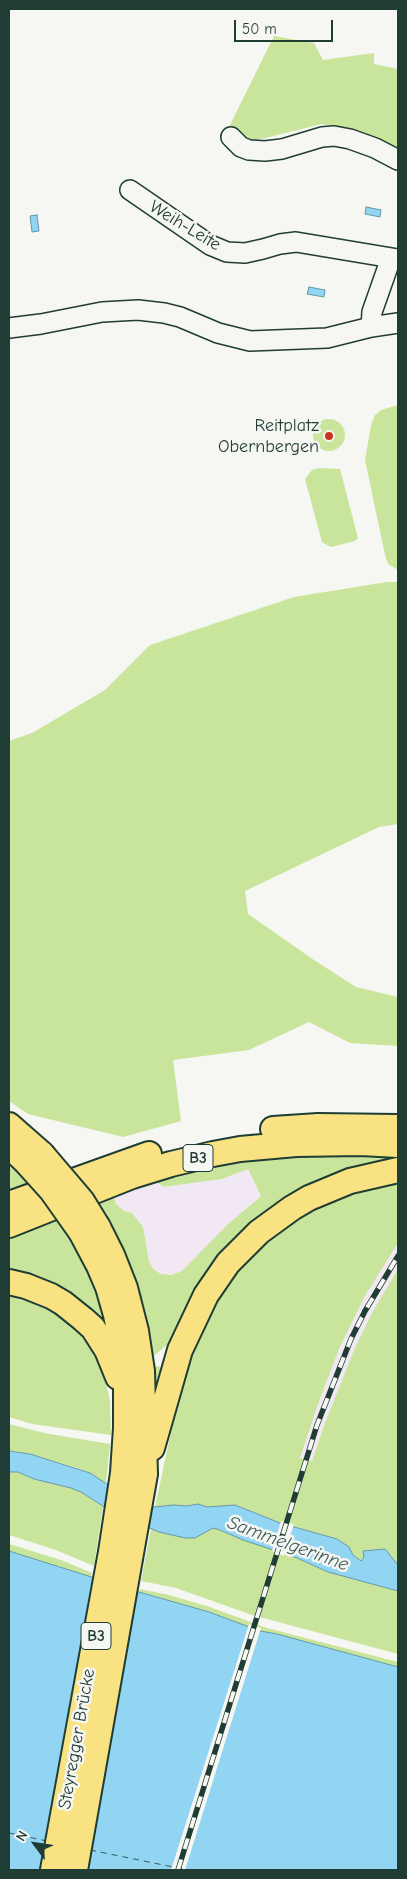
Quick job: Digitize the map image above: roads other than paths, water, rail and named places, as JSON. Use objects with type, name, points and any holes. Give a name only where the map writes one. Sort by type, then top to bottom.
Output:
[{"type":"main road","name":"B3","points":[[9,1125],[25,1154],[74,1190],[89,1229],[119,1270],[132,1311],[140,1352],[144,1405]]},
{"type":"main road","name":"B3","points":[[9,1204],[130,1159],[167,1148],[209,1139],[292,1128],[398,1127]]},
{"type":"main road","name":"B3","points":[[9,1225],[132,1176],[213,1154],[240,1149],[296,1144],[360,1143],[398,1145]]},
{"type":"main road","name":"B3","points":[[144,1405],[180,1350],[192,1322],[217,1277],[242,1247],[274,1220],[309,1198],[350,1181],[398,1170]]},
{"type":"main road","points":[[9,1282],[26,1286],[51,1296],[84,1318],[93,1328],[144,1405]]},
{"type":"main road","name":"Steyregger Brücke","points":[[74,1870],[145,1474],[144,1405]]},
{"type":"main road","name":"Steyregger Brücke","points":[[53,1870],[114,1534],[123,1473],[144,1405]]},
{"type":"street","points":[[230,137],[241,147],[266,152],[322,137],[334,136],[350,139],[375,148],[398,160]]},
{"type":"street","name":"Weih-Leite","points":[[130,190],[210,245],[228,252],[245,252],[296,242],[395,258],[376,296],[371,327]]},
{"type":"street","points":[[9,328],[102,312],[138,310],[164,312],[218,333],[250,341],[327,338],[371,327],[398,323]]},
{"type":"water","points":[[366,207],[381,210],[380,217],[365,214]]},
{"type":"water","points":[[37,215],[39,231],[32,232],[30,216]]},
{"type":"water","points":[[309,287],[325,290],[324,297],[307,294]]},
{"type":"water","name":"Sammelgerinne","points":[[9,1451],[30,1454],[90,1473],[116,1490],[155,1507],[198,1504],[207,1507],[235,1505],[280,1523],[337,1539],[349,1547],[353,1555],[361,1561],[364,1557],[363,1551],[385,1549],[398,1565],[398,1591],[328,1572],[297,1558],[213,1528],[195,1538],[185,1538],[159,1532],[112,1512],[81,1492],[71,1488],[34,1479],[18,1472],[9,1472]]},
{"type":"water","points":[[9,1551],[209,1612],[260,1631],[398,1667],[398,1870],[9,1870]]},
{"type":"railway","points":[[178,1870],[317,1425],[351,1339],[365,1311],[398,1256]]},
{"type":"place","name":"Reitplatz Obernbergen","points":[[329,436]]}]
